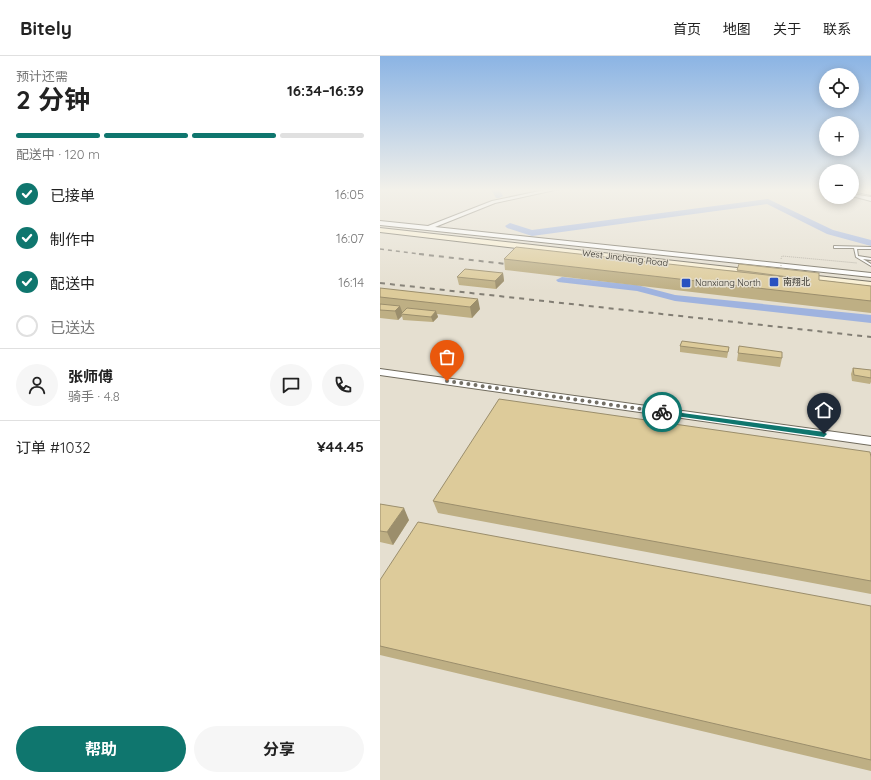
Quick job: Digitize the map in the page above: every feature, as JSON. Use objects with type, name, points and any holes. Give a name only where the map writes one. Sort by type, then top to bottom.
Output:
[{"type":"main road","name":"West Jinchang Road","points":[[380,226],[767,274]]},
{"type":"main road","name":"West Jinchang Road","points":[[380,230],[422,231],[871,280]]},
{"type":"main road","points":[[789,276],[871,285]]},
{"type":"street","points":[[384,223],[422,231],[871,275]]},
{"type":"street","points":[[422,231],[442,223]]},
{"type":"street","points":[[380,372],[871,441]]},
{"type":"lane","points":[[835,247],[871,248]]},
{"type":"lane","points":[[855,248],[857,256],[871,265]]},
{"type":"lane","points":[[857,256],[870,259]]},
{"type":"path","points":[[782,256],[861,264]]},
{"type":"path","points":[[781,263],[781,271]]},
{"type":"building","points":[[516,247],[803,279],[737,270],[739,264],[819,273],[819,280],[871,286],[871,301],[504,259]]},
{"type":"building","points":[[465,269],[503,273],[495,281],[457,277]]},
{"type":"building","points":[[380,288],[478,299],[470,307],[380,297]]},
{"type":"building","points":[[380,304],[400,306],[395,311],[380,310]]},
{"type":"building","points":[[407,308],[436,311],[431,317],[401,314]]},
{"type":"building","points":[[682,341],[729,347],[728,352],[680,346]]},
{"type":"building","points":[[739,346],[782,352],[782,358],[738,353]]},
{"type":"building","points":[[853,368],[871,370],[871,378],[854,375]]},
{"type":"building","points":[[499,399],[870,452],[871,581],[433,501]]},
{"type":"building","points":[[380,504],[404,508],[387,532],[380,531]]},
{"type":"building","points":[[418,522],[871,606],[871,760],[380,646],[380,580]]},
{"type":"waterway","points":[[510,226],[532,233],[607,223]]},
{"type":"waterway","points":[[812,223],[830,232],[871,243]]},
{"type":"waterway","points":[[562,280],[637,288],[675,298],[871,319]]},
{"type":"railway","points":[[380,249],[421,254]]},
{"type":"railway","points":[[421,254],[515,265]]},
{"type":"railway","points":[[421,254],[427,255]]},
{"type":"railway","points":[[380,283],[871,337]]},
{"type":"way so far","points":[[447,381],[662,412]]},
{"type":"place","name":"南翔北","points":[[774,282]]},
{"type":"place","name":"Nanxiang North","points":[[686,283]]},
{"type":"route","points":[[662,412],[824,434]]}]
